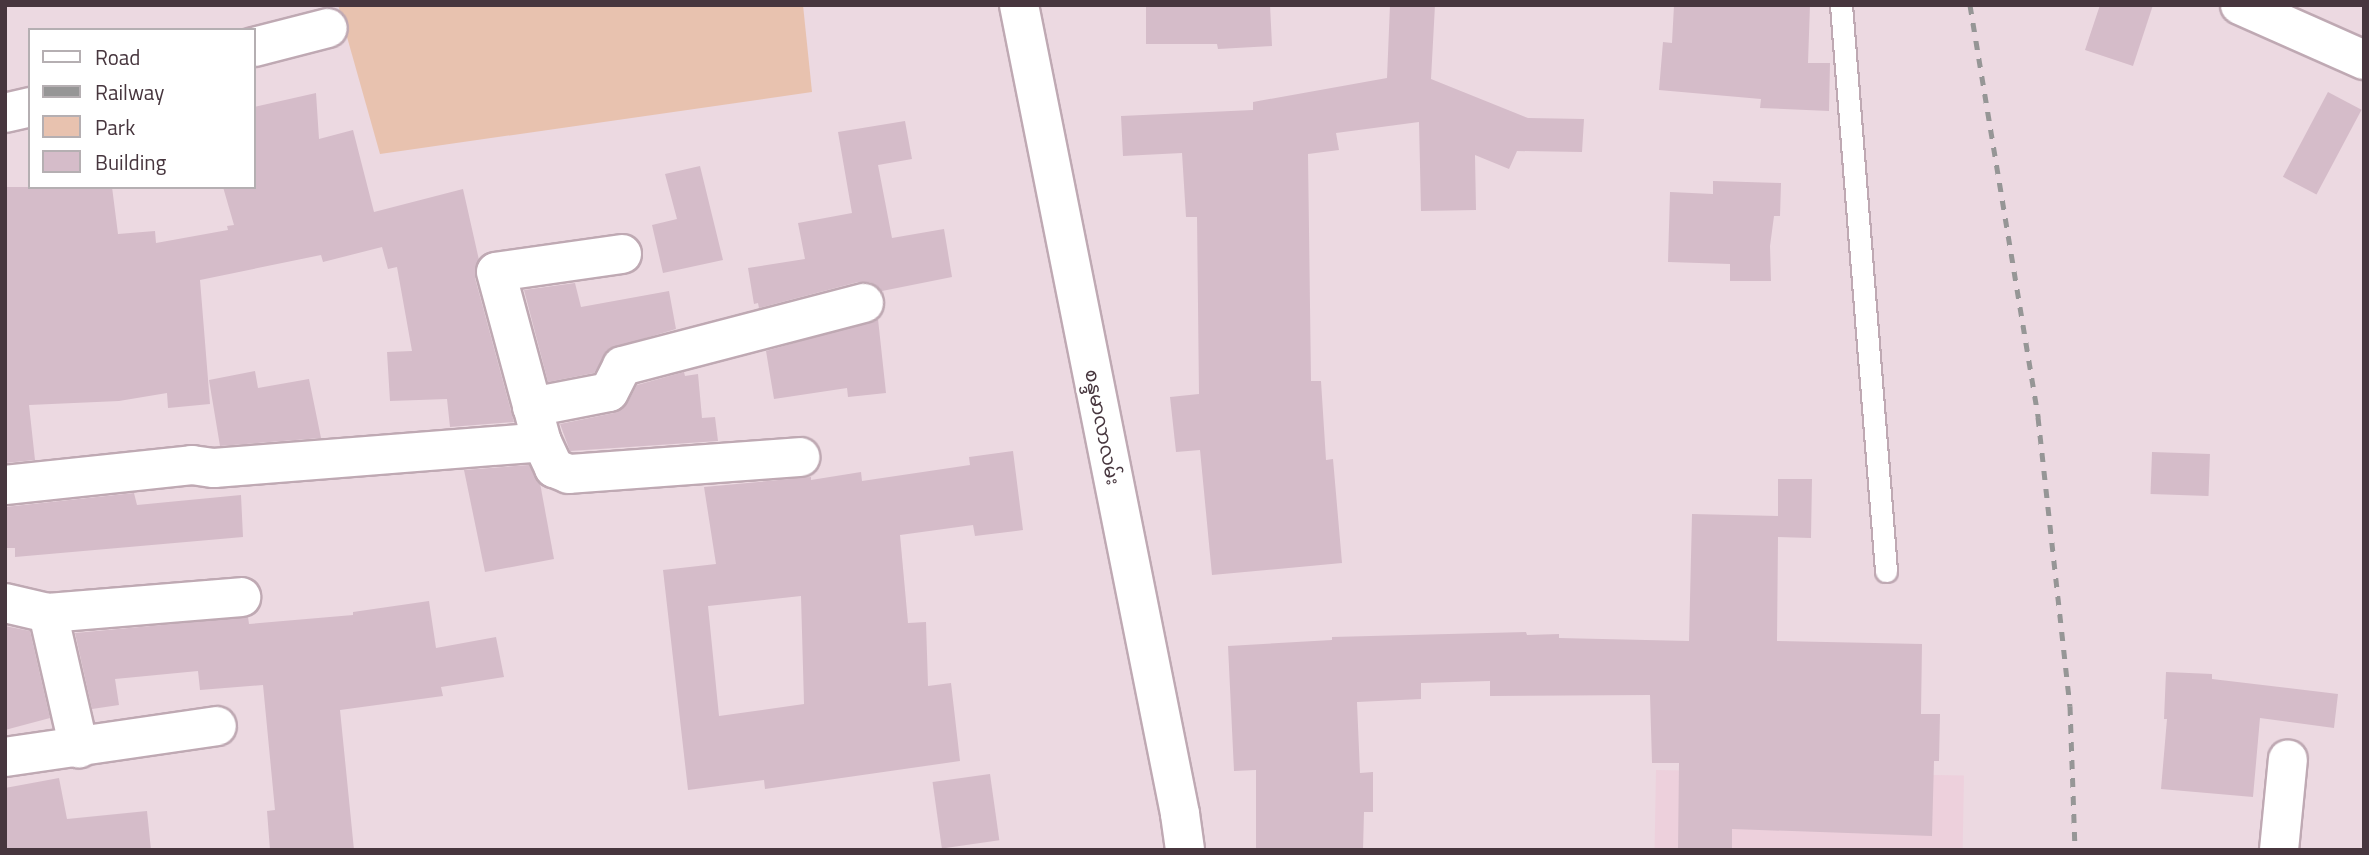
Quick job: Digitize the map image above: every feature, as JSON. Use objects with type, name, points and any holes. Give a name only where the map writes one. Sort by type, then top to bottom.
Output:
[{"type":"street","name":"စန္ဒမာလာလမ်း","points":[[1019,5],[1178,800],[1185,850]]},
{"type":"street","points":[[2240,5],[2364,60]]},
{"type":"street","points":[[256,47],[329,29]]},
{"type":"street","points":[[5,113],[28,107]]},
{"type":"street","points":[[622,254],[496,272],[537,424],[554,468],[569,474],[800,457]]},
{"type":"street","points":[[5,485],[192,465],[214,468],[537,424],[609,392],[621,366],[864,303]]},
{"type":"street","points":[[5,603],[48,613],[241,597]]},
{"type":"street","points":[[48,613],[79,748]]},
{"type":"street","points":[[5,757],[217,726]]},
{"type":"street","points":[[2279,850],[2288,759]]},
{"type":"lane","points":[[1841,5],[1886,571]]},
{"type":"shaded area","points":[[5,5],[2364,5],[2364,850],[5,850]]},
{"type":"shaded area","points":[[1656,770],[1964,775],[1963,850],[1655,850]]},
{"type":"green space","points":[[338,5],[803,5],[812,92],[380,154]]},
{"type":"building","points":[[1270,5],[1272,46],[1218,49],[1217,44],[1146,44],[1146,6]]},
{"type":"building","points":[[1390,5],[1435,5],[1431,79],[1528,118],[1584,119],[1582,152],[1517,151],[1509,169],[1475,155],[1476,210],[1421,211],[1419,122],[1336,133],[1339,150],[1308,154],[1311,381],[1321,381],[1326,460],[1333,459],[1342,563],[1212,575],[1200,450],[1176,452],[1170,397],[1199,394],[1197,217],[1186,217],[1182,153],[1123,156],[1121,116],[1253,110],[1253,102],[1387,78]]},
{"type":"building","points":[[1674,5],[1810,5],[1808,63],[1830,63],[1829,111],[1760,108],[1761,99],[1659,90],[1663,42],[1672,43]]},
{"type":"building","points":[[2100,5],[2153,5],[2133,66],[2085,50]]},
{"type":"building","points":[[2328,92],[2362,110],[2316,195],[2283,177]]},
{"type":"building","points":[[316,93],[319,139],[353,130],[374,212],[463,189],[479,260],[475,278],[514,422],[450,427],[447,399],[390,401],[387,352],[412,351],[397,267],[388,269],[382,247],[323,262],[321,255],[200,280],[210,404],[168,408],[167,393],[119,401],[29,405],[35,460],[5,463],[5,187],[112,189],[118,234],[155,231],[156,243],[228,230],[227,226],[234,225],[224,189],[256,189],[256,107]]},
{"type":"building","points":[[905,121],[912,159],[878,165],[892,238],[944,229],[952,277],[882,291],[870,282],[858,282],[759,308],[758,303],[754,304],[748,268],[805,259],[798,223],[852,213],[838,132]]},
{"type":"building","points":[[700,166],[723,260],[663,273],[652,225],[677,219],[665,174]]},
{"type":"building","points":[[1713,181],[1781,183],[1780,216],[1774,216],[1770,246],[1771,281],[1730,281],[1730,264],[1668,262],[1670,192],[1713,194]]},
{"type":"building","points":[[575,283],[581,307],[669,291],[676,329],[609,349],[594,373],[548,382],[524,290]]},
{"type":"building","points":[[878,319],[886,393],[848,397],[847,388],[774,399],[766,351]]},
{"type":"building","points":[[255,371],[258,388],[309,379],[321,438],[220,446],[209,380]]},
{"type":"building","points":[[684,372],[685,376],[698,374],[702,418],[715,417],[718,441],[570,451],[560,424],[614,413],[628,402],[637,385]]},
{"type":"building","points":[[1013,451],[1023,530],[975,536],[973,525],[900,535],[908,623],[926,622],[928,686],[951,683],[960,761],[765,789],[764,780],[688,790],[663,570],[716,564],[704,487],[811,477],[811,480],[861,472],[862,481],[970,465],[969,457]],"holes":[[[801,596],[804,704],[719,716],[708,606]]]},
{"type":"building","points":[[2152,452],[2210,454],[2208,496],[2151,494]]},
{"type":"building","points":[[529,465],[540,483],[554,559],[485,572],[464,470]]},
{"type":"building","points":[[1778,479],[1812,479],[1811,538],[1778,537],[1777,641],[1922,644],[1921,714],[1940,714],[1939,761],[1934,761],[1932,836],[1732,829],[1732,850],[1678,850],[1679,763],[1652,763],[1650,695],[1490,696],[1490,681],[1421,683],[1421,699],[1357,702],[1360,773],[1373,772],[1373,812],[1364,812],[1363,850],[1256,850],[1256,770],[1234,771],[1228,646],[1332,640],[1332,637],[1526,632],[1527,635],[1559,634],[1559,638],[1689,641],[1692,514],[1778,516]]},
{"type":"building","points":[[134,493],[137,505],[241,495],[243,537],[15,557],[15,548],[5,548],[5,507]]},
{"type":"building","points":[[429,601],[436,648],[496,637],[504,677],[441,687],[443,696],[340,710],[354,850],[270,850],[267,811],[275,810],[263,685],[200,690],[198,671],[115,679],[119,705],[92,709],[75,633],[248,617],[249,624],[353,615],[353,612]]},
{"type":"building","points":[[5,626],[30,631],[50,718],[5,730]]},
{"type":"building","points":[[2166,672],[2212,674],[2212,679],[2338,694],[2334,728],[2260,718],[2253,797],[2161,789],[2167,719],[2164,719]]},
{"type":"building","points":[[990,774],[999,840],[942,848],[933,782]]},
{"type":"building","points":[[59,778],[67,819],[147,811],[151,850],[5,850],[5,788]]},
{"type":"railway","points":[[1970,5],[2038,417],[2070,706],[2075,850]]}]
